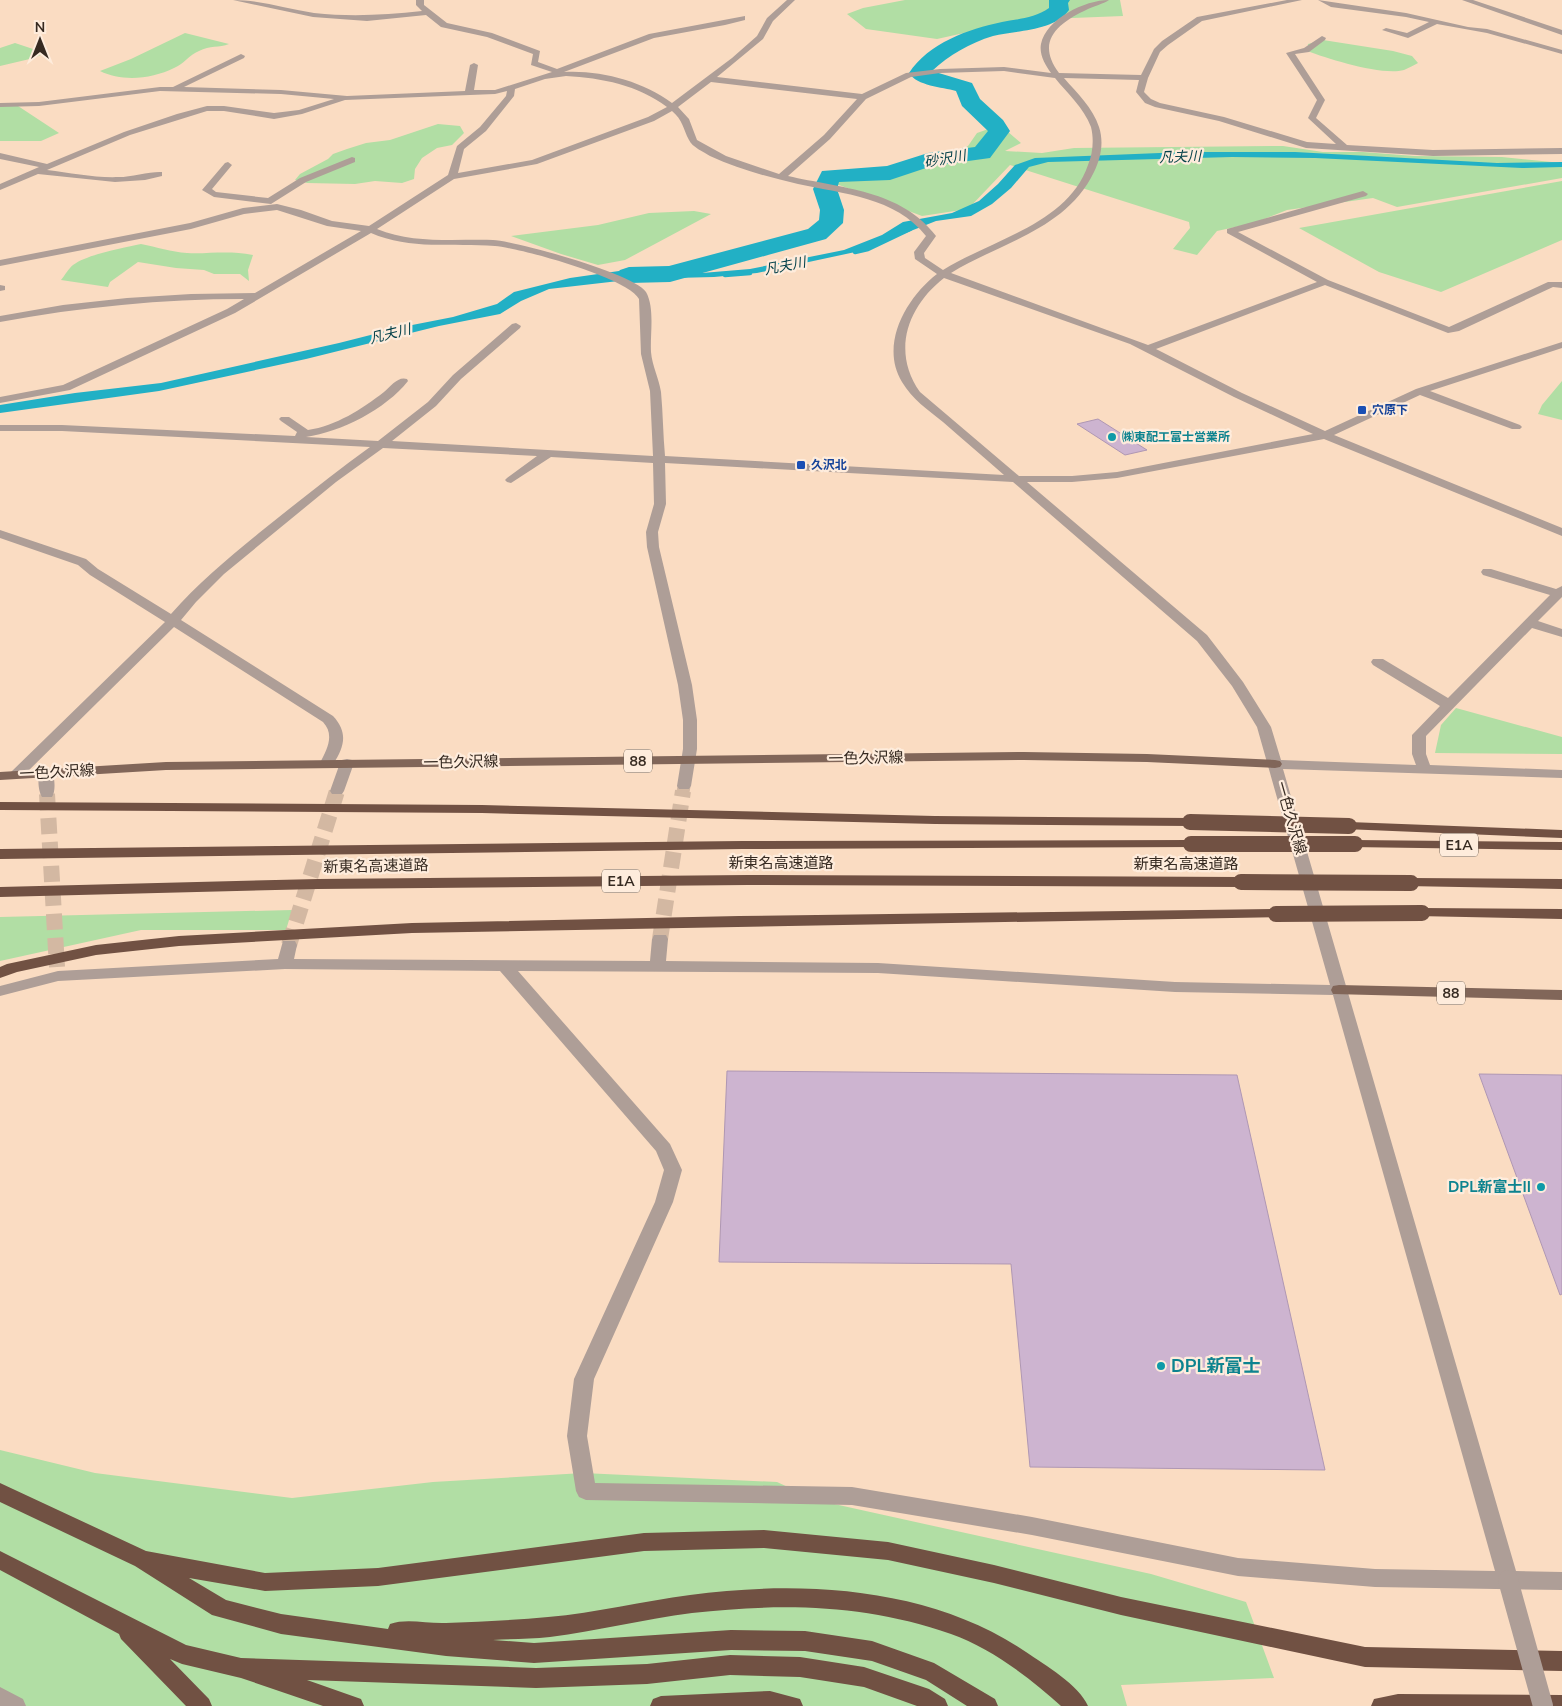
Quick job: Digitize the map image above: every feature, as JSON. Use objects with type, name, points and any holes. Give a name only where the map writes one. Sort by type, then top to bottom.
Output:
[{"type":"highway","points":[[0,806],[482,809],[935,820],[1190,822],[1562,834]]},
{"type":"highway","name":"新東名高速道路","points":[[0,854],[723,846],[1191,844],[1562,846]]},
{"type":"highway","name":"新東名高速道路","points":[[0,892],[318,884],[737,880],[1562,884]]},
{"type":"highway","points":[[0,973],[13,968],[96,950],[123,947],[179,941],[412,928],[739,921],[1276,914],[1562,914]]},
{"type":"highway","points":[[0,1492],[142,1560],[220,1608],[281,1624],[446,1646],[534,1653],[731,1640],[805,1641],[872,1651],[934,1673],[987,1706]]},
{"type":"highway","points":[[142,1560],[265,1582],[378,1576],[644,1542],[764,1539],[888,1551],[994,1574],[1121,1606],[1365,1657],[1562,1661]]},
{"type":"highway","points":[[0,1560],[120,1624],[182,1654],[241,1668],[353,1706]]},
{"type":"highway","points":[[281,1624],[445,1633],[550,1627],[692,1604],[770,1597],[827,1598],[893,1608],[957,1626],[1007,1651],[1044,1676],[1077,1706]]},
{"type":"highway","points":[[120,1624],[202,1706]]},
{"type":"highway","points":[[241,1668],[536,1678],[647,1674],[730,1665],[800,1667],[864,1677],[921,1696],[937,1706]]},
{"type":"highway","points":[[661,1706],[770,1701],[792,1706]]},
{"type":"highway","points":[[1382,1706],[1398,1704],[1562,1705]]},
{"type":"main road","name":"一色久沢線","points":[[0,776],[166,766],[1024,756],[1147,758],[1275,764]]},
{"type":"main road","name":"88","points":[[1339,990],[1562,995]]},
{"type":"street","points":[[237,0],[313,15],[367,19],[428,13]]},
{"type":"street","points":[[420,0],[420,5],[428,13],[451,28],[483,33],[538,53],[534,63],[559,72],[632,85],[644,90],[681,113],[693,141],[718,156],[781,177],[865,195],[894,206],[926,227],[931,236],[927,244],[919,252],[920,259],[943,274],[1134,342],[1238,395],[1325,435],[1562,532]]},
{"type":"street","points":[[0,400],[66,388],[231,311],[370,229],[451,177],[534,162],[651,119],[672,107],[710,79],[760,37],[770,20],[792,0]]},
{"type":"street","points":[[1105,0],[1072,13],[1058,23],[1048,36],[1044,47],[1045,56],[1091,118],[1095,130],[1097,152],[1086,179],[1076,194],[1047,220],[943,274],[914,303],[904,321],[899,337],[904,376],[916,394],[1013,479],[1202,638],[1238,685],[1264,727],[1275,764],[1562,774]]},
{"type":"street","points":[[1298,0],[1200,19],[1165,43],[1158,51],[1144,78],[1140,92],[1148,101],[1158,105],[1221,119],[1306,145],[1432,153],[1562,151]]},
{"type":"street","points":[[1322,0],[1331,5],[1406,15],[1468,29],[1487,30],[1562,52]]},
{"type":"street","points":[[1466,0],[1562,33]]},
{"type":"street","points":[[0,105],[39,104],[139,90],[175,88],[281,92],[347,98],[469,94],[511,89],[652,36],[725,23],[742,18]]},
{"type":"street","points":[[1386,30],[1408,36],[1436,22]]},
{"type":"street","points":[[1322,38],[1306,50],[1290,53],[1321,100],[1312,118],[1345,148]]},
{"type":"street","points":[[175,88],[240,56]]},
{"type":"street","points":[[469,94],[474,65]]},
{"type":"street","points":[[781,177],[827,137],[863,97],[909,75],[929,72],[1004,68],[1058,76],[1144,78]]},
{"type":"street","points":[[710,79],[863,97]]},
{"type":"street","points":[[451,177],[455,171],[460,148],[483,129],[510,96],[511,89]]},
{"type":"street","points":[[0,187],[149,125],[208,109],[225,108],[260,116],[274,116],[347,98]]},
{"type":"street","points":[[0,156],[50,167]]},
{"type":"street","points":[[0,263],[176,229],[274,204],[303,180],[352,160]]},
{"type":"street","points":[[228,165],[207,190],[214,194],[274,204],[330,224],[370,229],[386,236],[424,242],[506,244],[606,273],[640,291],[644,299],[646,354],[655,391],[659,459],[660,504],[652,532],[652,547],[685,685],[690,720],[690,749],[684,786]]},
{"type":"street","points":[[38,172],[108,179],[142,180],[159,174]]},
{"type":"street","points":[[1363,194],[1230,231],[1325,282],[1448,330],[1455,329],[1552,284],[1562,285]]},
{"type":"street","points":[[498,235],[506,244]]},
{"type":"street","points":[[1147,349],[1325,282]]},
{"type":"street","points":[[0,319],[37,311],[82,306],[195,296],[254,296]]},
{"type":"street","points":[[16,775],[172,622],[191,599],[220,570],[332,480],[432,404],[457,377],[516,326]]},
{"type":"street","points":[[0,428],[62,428],[299,437],[380,445],[1013,479],[1072,479],[1116,475],[1325,435],[1420,391],[1559,348]]},
{"type":"street","points":[[299,437],[332,427],[360,413],[388,395],[403,381]]},
{"type":"street","points":[[1420,391],[1516,426]]},
{"type":"street","points":[[285,419],[303,431],[299,437]]},
{"type":"street","points":[[511,480],[548,454]]},
{"type":"street","points":[[0,534],[82,562],[94,572],[172,622],[276,684],[334,724],[338,735],[337,743],[327,763]]},
{"type":"street","points":[[1425,770],[1419,754],[1419,736],[1560,591],[1487,572]]},
{"type":"street","points":[[1530,622],[1562,633]]},
{"type":"street","points":[[1378,662],[1449,705]]},
{"type":"street","points":[[336,791],[347,763]]},
{"type":"street","name":"一色久沢線","points":[[1275,764],[1543,1706]]},
{"type":"street","points":[[46,773],[47,794]]},
{"type":"street","points":[[658,965],[660,939]]},
{"type":"street","points":[[285,964],[289,945]]},
{"type":"street","points":[[0,991],[58,972],[285,964],[658,965],[878,968],[1175,987],[1339,990]]},
{"type":"street","points":[[503,964],[664,1148],[673,1170],[664,1202],[584,1379],[577,1436],[586,1492],[852,1496],[1032,1526],[1238,1566],[1375,1578],[1562,1581]]},
{"type":"street","points":[[0,1697],[15,1706]]},
{"type":"green space","points":[[905,0],[1120,0],[1123,16],[1022,20],[937,39],[866,29],[847,14],[863,8]]},
{"type":"green space","points":[[185,33],[229,44],[203,49],[178,66],[147,77],[118,77],[100,71],[131,59]]},
{"type":"green space","points":[[1323,40],[1393,51],[1412,56],[1418,63],[1404,70],[1383,71],[1356,66],[1307,51],[1308,44]]},
{"type":"green space","points":[[15,43],[45,53],[34,58],[0,66],[0,48]]},
{"type":"green space","points":[[0,106],[18,106],[59,133],[41,141],[0,141]]},
{"type":"green space","points":[[438,124],[460,126],[464,133],[452,145],[437,148],[422,158],[415,169],[414,179],[402,183],[375,181],[355,184],[307,183],[295,180],[300,174],[328,159],[333,154],[366,143],[390,140]]},
{"type":"green space","points":[[1000,125],[1021,143],[1005,151],[1042,153],[1074,148],[1283,146],[1323,152],[1502,157],[1562,163],[1562,178],[1397,207],[1373,198],[1287,210],[1254,223],[1217,231],[1197,255],[1173,249],[1190,228],[1189,222],[1010,165],[968,209],[922,216],[831,182],[841,174],[876,176],[938,160],[968,146],[977,133]]},
{"type":"green space","points":[[1562,181],[1562,240],[1441,292],[1379,272],[1299,228]]},
{"type":"green space","points":[[694,211],[711,214],[625,260],[598,265],[511,236],[598,225],[649,213]]},
{"type":"green space","points":[[141,244],[170,251],[253,255],[248,270],[249,281],[240,274],[214,274],[204,270],[138,262],[110,282],[108,287],[61,280],[72,266],[79,261],[106,252]]},
{"type":"green space","points":[[1562,381],[1562,420],[1538,414],[1542,405]]},
{"type":"green space","points":[[1456,708],[1562,737],[1562,754],[1435,753],[1441,725]]},
{"type":"green space","points":[[292,910],[286,930],[141,930],[0,961],[0,917]]},
{"type":"green space","points":[[0,1450],[95,1473],[292,1498],[433,1482],[583,1473],[777,1482],[816,1500],[1151,1574],[1246,1602],[1274,1678],[1121,1685],[1127,1706],[0,1706]]},
{"type":"water","points":[[1185,152],[1295,152],[1497,163],[1562,162],[1562,167],[1522,168],[1315,158],[1232,157],[1048,162],[1029,167],[1011,188],[992,204],[971,216],[936,221],[860,251],[757,273],[714,277],[636,279],[549,289],[521,301],[500,314],[439,326],[306,359],[159,391],[0,413],[0,405],[75,393],[161,383],[453,317],[497,304],[514,292],[570,278],[626,270],[672,270],[702,273],[750,269],[844,250],[882,235],[903,222],[952,213],[979,201],[1015,165],[1035,158]]},
{"type":"building","name":"㈱東配工富士営業所","points":[[1098,419],[1147,450],[1125,455],[1077,424]]},
{"type":"building","name":"DPL新富士","points":[[727,1071],[1237,1075],[1325,1470],[1030,1467],[1011,1264],[719,1262]]},
{"type":"building","name":"DPL新富士II","points":[[1479,1074],[1562,1075],[1562,1294],[1560,1295]]},
{"type":"waterway","name":"砂沢川","points":[[629,275],[670,274],[817,234],[831,223],[832,210],[825,189],[830,176],[890,173],[928,160],[982,153],[999,131],[995,125],[970,101],[965,87],[930,78],[919,73],[946,50],[964,40],[998,29],[1045,19],[1059,10],[1058,1],[1060,0]]},
{"type":"waterway","name":"凡夫川","points":[[855,252],[868,249],[910,229]]},
{"type":"waterway","name":"凡夫川","points":[[725,275],[750,273]]},
{"type":"tunnel","points":[[683,792],[684,786]]},
{"type":"tunnel","points":[[289,945],[337,791]]},
{"type":"tunnel","points":[[660,939],[683,791]]},
{"type":"tunnel","points":[[47,794],[57,967]]},
{"type":"place","name":"穴原下","points":[[1362,410]]},
{"type":"place","name":"㈱東配工富士営業所","points":[[1112,437]]},
{"type":"place","name":"久沢北","points":[[801,465]]},
{"type":"place","name":"DPL新富士II","points":[[1541,1187]]},
{"type":"place","name":"DPL新富士","points":[[1161,1366]]}]
